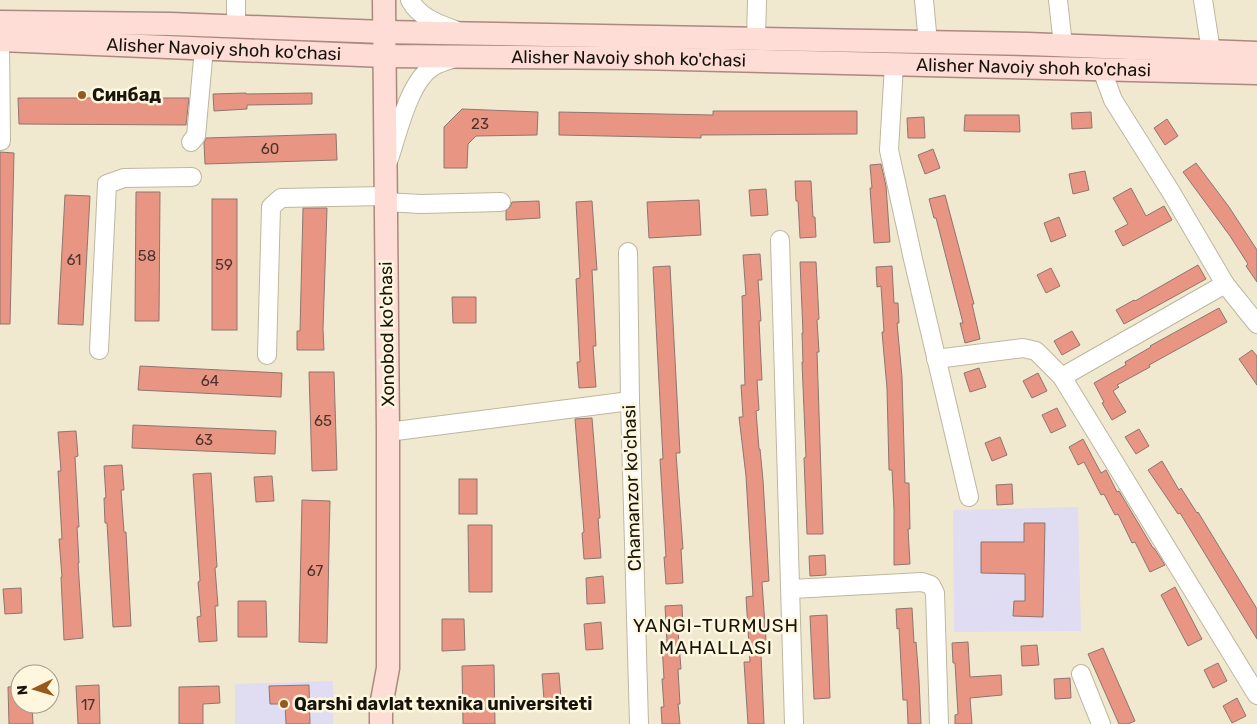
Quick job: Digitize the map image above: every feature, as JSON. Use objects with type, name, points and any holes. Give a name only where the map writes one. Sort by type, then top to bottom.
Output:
[{"type":"main road","name":"Xonobod ko'chasi","points":[[381,724],[381,706],[388,668],[384,0]]},
{"type":"main road","name":"Alisher Navoiy shoh ko'chasi","points":[[0,22],[31,32],[204,48],[384,56],[463,55],[636,58],[1257,73]]},
{"type":"main road","name":"Alisher Navoiy shoh ko'chasi","points":[[0,40],[31,32],[171,24],[384,32],[1028,44],[1257,52]]},
{"type":"main road","name":"Xonobod ko'chasi","points":[[388,668],[397,704],[397,724]]},
{"type":"street","points":[[236,0],[236,26]]},
{"type":"street","points":[[410,0],[414,8],[433,22],[465,33]]},
{"type":"street","points":[[756,39],[757,0]]},
{"type":"street","points":[[924,0],[928,43]]},
{"type":"street","points":[[1058,0],[1063,45]]},
{"type":"street","points":[[1203,0],[1211,51]]},
{"type":"street","points":[[0,40],[1,141]]},
{"type":"street","points":[[1027,68],[1028,44]]},
{"type":"street","points":[[191,142],[196,136],[204,48]]},
{"type":"street","points":[[385,171],[409,101],[419,79],[433,66],[463,55]]},
{"type":"street","points":[[894,65],[889,150],[912,259],[968,497]]},
{"type":"street","points":[[1102,70],[1113,100],[1171,192],[1225,284],[1257,324]]},
{"type":"street","points":[[99,350],[107,184],[124,178],[192,177]]},
{"type":"street","points":[[267,355],[271,207],[281,198],[385,199],[421,204],[501,202]]},
{"type":"street","points":[[780,240],[792,589],[794,724]]},
{"type":"street","name":"Chamanzor ko'chasi","points":[[628,252],[639,724]]},
{"type":"street","points":[[1062,377],[1225,284]]},
{"type":"street","points":[[936,359],[1023,348],[1036,351],[1062,377],[1257,695]]},
{"type":"street","points":[[388,432],[630,401]]},
{"type":"street","points":[[792,589],[922,582],[931,585],[935,593],[939,724]]},
{"type":"street","points":[[1081,674],[1101,724]]},
{"type":"shaded area","points":[[1078,507],[1081,631],[954,632],[953,510]]},
{"type":"shaded area","name":"Qarshi davlat texnika universiteti","points":[[333,681],[333,724],[235,724],[235,684]]},
{"type":"building","points":[[312,93],[312,104],[247,105],[247,109],[214,111],[213,94]]},
{"type":"building","points":[[18,98],[189,98],[186,125],[19,124]]},
{"type":"building","points":[[462,109],[538,112],[537,135],[476,136],[468,144],[467,168],[444,168],[444,127]]},
{"type":"building","points":[[713,111],[857,111],[857,134],[701,135],[701,138],[559,135],[559,112],[713,115]]},
{"type":"building","points":[[1091,112],[1092,128],[1072,129],[1071,113]]},
{"type":"building","points":[[965,115],[1019,115],[1020,132],[964,131]]},
{"type":"building","points":[[924,117],[925,138],[908,138],[907,118]]},
{"type":"building","points":[[1167,119],[1178,136],[1165,145],[1154,128]]},
{"type":"building","points":[[336,134],[337,160],[205,164],[204,143],[206,138]]},
{"type":"building","points":[[933,149],[940,168],[925,174],[918,155]]},
{"type":"building","points":[[0,152],[14,153],[10,324],[0,324]]},
{"type":"building","points":[[1196,163],[1229,207],[1257,250],[1257,282],[1230,236],[1183,172]]},
{"type":"building","points":[[881,164],[886,186],[890,242],[874,243],[870,165]]},
{"type":"building","points":[[1085,171],[1089,190],[1073,194],[1069,174]]},
{"type":"building","points":[[795,181],[811,181],[816,237],[800,238]]},
{"type":"building","points":[[1131,188],[1146,216],[1164,206],[1172,220],[1123,246],[1115,231],[1128,224],[1113,198]]},
{"type":"building","points":[[766,189],[768,215],[751,216],[749,190]]},
{"type":"building","points":[[136,192],[160,192],[159,321],[135,321]]},
{"type":"building","points":[[65,195],[90,196],[83,325],[58,324]]},
{"type":"building","points":[[945,195],[974,304],[972,304],[980,339],[965,343],[960,323],[963,323],[936,218],[934,218],[929,199]]},
{"type":"building","points":[[212,199],[237,199],[237,330],[212,330]]},
{"type":"building","points":[[699,200],[701,235],[649,238],[647,202]]},
{"type":"building","points":[[539,201],[540,218],[506,220],[506,211],[512,202]]},
{"type":"building","points":[[592,201],[597,270],[592,270],[596,346],[593,346],[596,387],[579,388],[577,362],[580,362],[576,279],[580,278],[576,202]]},
{"type":"building","points":[[303,208],[327,208],[324,350],[297,350],[297,331],[300,331]]},
{"type":"building","points":[[1059,217],[1066,236],[1051,242],[1044,223]]},
{"type":"building","points":[[760,254],[762,280],[758,280],[762,380],[757,380],[759,410],[756,411],[763,480],[769,581],[762,582],[767,654],[761,654],[764,724],[748,724],[744,662],[750,662],[746,597],[753,596],[746,476],[739,417],[743,417],[741,385],[745,385],[742,296],[746,295],[743,255]]},
{"type":"building","points":[[800,262],[816,262],[819,319],[817,320],[819,352],[817,352],[823,534],[807,534]]},
{"type":"building","points":[[1198,265],[1206,279],[1124,324],[1116,310]]},
{"type":"building","points":[[670,266],[680,453],[676,453],[683,549],[681,549],[683,583],[666,584],[660,459],[663,459],[653,267]]},
{"type":"building","points":[[892,266],[894,303],[898,303],[899,323],[897,323],[902,377],[905,483],[909,483],[910,529],[908,529],[910,564],[894,565],[894,509],[892,470],[889,470],[887,388],[882,332],[884,332],[881,286],[877,287],[876,267]]},
{"type":"building","points":[[1051,268],[1060,286],[1046,293],[1037,275]]},
{"type":"building","points":[[452,297],[476,297],[476,323],[453,323]]},
{"type":"building","points":[[1219,308],[1227,322],[1117,385],[1119,387],[1113,391],[1126,412],[1112,420],[1102,403],[1104,402],[1094,383],[1126,365],[1125,362],[1150,346]]},
{"type":"building","points":[[1072,331],[1080,345],[1062,355],[1054,341]]},
{"type":"building","points":[[1252,350],[1257,356],[1257,385],[1239,359]]},
{"type":"building","points":[[140,366],[282,373],[281,397],[138,390]]},
{"type":"building","points":[[979,368],[986,387],[970,392],[964,373]]},
{"type":"building","points":[[309,372],[334,372],[337,470],[312,471]]},
{"type":"building","points":[[1038,373],[1047,391],[1032,398],[1023,381]]},
{"type":"building","points":[[1057,408],[1066,426],[1051,433],[1042,415]]},
{"type":"building","points":[[592,418],[600,518],[598,518],[601,558],[584,559],[582,533],[584,532],[575,419]]},
{"type":"building","points":[[133,425],[276,431],[275,454],[132,448]]},
{"type":"building","points":[[1139,429],[1149,446],[1136,454],[1125,437]]},
{"type":"building","points":[[76,431],[78,456],[75,457],[79,527],[77,527],[78,563],[83,638],[64,640],[59,539],[62,539],[58,471],[61,471],[58,432]]},
{"type":"building","points":[[1000,437],[1007,455],[992,461],[985,443]]},
{"type":"building","points":[[1083,439],[1101,473],[1106,470],[1117,492],[1119,491],[1165,565],[1150,572],[1135,542],[1132,543],[1118,514],[1115,515],[1104,494],[1101,495],[1084,462],[1078,465],[1069,447]]},
{"type":"building","points":[[1162,461],[1179,490],[1181,488],[1198,512],[1257,609],[1257,639],[1180,513],[1178,514],[1148,470]]},
{"type":"building","points":[[122,465],[124,490],[121,490],[124,532],[126,532],[131,626],[113,627],[107,523],[105,523],[104,466]]},
{"type":"building","points":[[211,473],[217,567],[215,568],[218,606],[215,606],[217,641],[199,642],[197,617],[201,616],[198,582],[200,581],[193,474]]},
{"type":"building","points":[[272,476],[274,501],[256,502],[254,477]]},
{"type":"building","points":[[459,479],[477,479],[477,514],[459,514]]},
{"type":"building","points":[[1012,484],[1013,504],[997,505],[996,485]]},
{"type":"building","points":[[302,500],[330,501],[327,643],[299,642]]},
{"type":"building","points":[[1024,523],[1045,523],[1043,617],[1013,616],[1014,601],[1025,601],[1025,574],[981,573],[981,542],[1024,542]]},
{"type":"building","points":[[468,525],[492,525],[492,592],[469,592]]},
{"type":"building","points":[[825,555],[826,575],[810,576],[809,556]]},
{"type":"building","points":[[603,576],[605,603],[587,604],[586,578]]},
{"type":"building","points":[[1175,587],[1202,639],[1188,646],[1161,595]]},
{"type":"building","points":[[21,588],[22,613],[5,614],[3,589]]},
{"type":"building","points":[[238,601],[266,601],[267,637],[238,637]]},
{"type":"building","points":[[682,605],[683,631],[678,631],[681,669],[678,669],[680,724],[662,724],[661,707],[664,707],[662,679],[664,679],[662,644],[667,643],[665,606]]},
{"type":"building","points":[[912,608],[921,724],[908,724],[907,700],[903,700],[899,628],[897,629],[896,609]]},
{"type":"building","points":[[827,615],[830,698],[814,699],[810,616]]},
{"type":"building","points":[[442,619],[464,619],[465,650],[442,651]]},
{"type":"building","points":[[601,622],[603,649],[586,650],[584,624]]},
{"type":"building","points":[[968,642],[970,677],[1001,675],[1002,695],[970,698],[972,724],[955,724],[955,715],[958,714],[952,643]]},
{"type":"building","points":[[1037,645],[1039,665],[1022,666],[1021,646]]},
{"type":"building","points":[[1103,648],[1135,721],[1128,724],[1119,724],[1088,654]]},
{"type":"building","points":[[1218,663],[1227,681],[1213,688],[1204,670]]},
{"type":"building","points":[[494,665],[495,724],[463,724],[462,666]]},
{"type":"building","points":[[559,673],[561,699],[544,700],[542,674]]},
{"type":"building","points":[[1070,678],[1071,698],[1055,699],[1054,679]]},
{"type":"building","points":[[99,685],[100,724],[78,724],[76,686]]},
{"type":"building","points":[[309,685],[310,724],[286,724],[285,704],[270,704],[269,686]]},
{"type":"building","points":[[219,686],[220,703],[203,704],[203,724],[179,724],[179,687]]},
{"type":"building","points":[[8,687],[10,687],[10,714],[32,714],[33,724],[9,724]]},
{"type":"building","points":[[1237,698],[1246,716],[1232,723],[1223,706]]},
{"type":"place","name":"Синбад","points":[[82,95]]},
{"type":"place","name":"Qarshi davlat texnika universiteti","points":[[284,704]]},
{"type":"district","name":"YANGI-TURMUSH MAHALLASI","points":[[716,636]]}]
